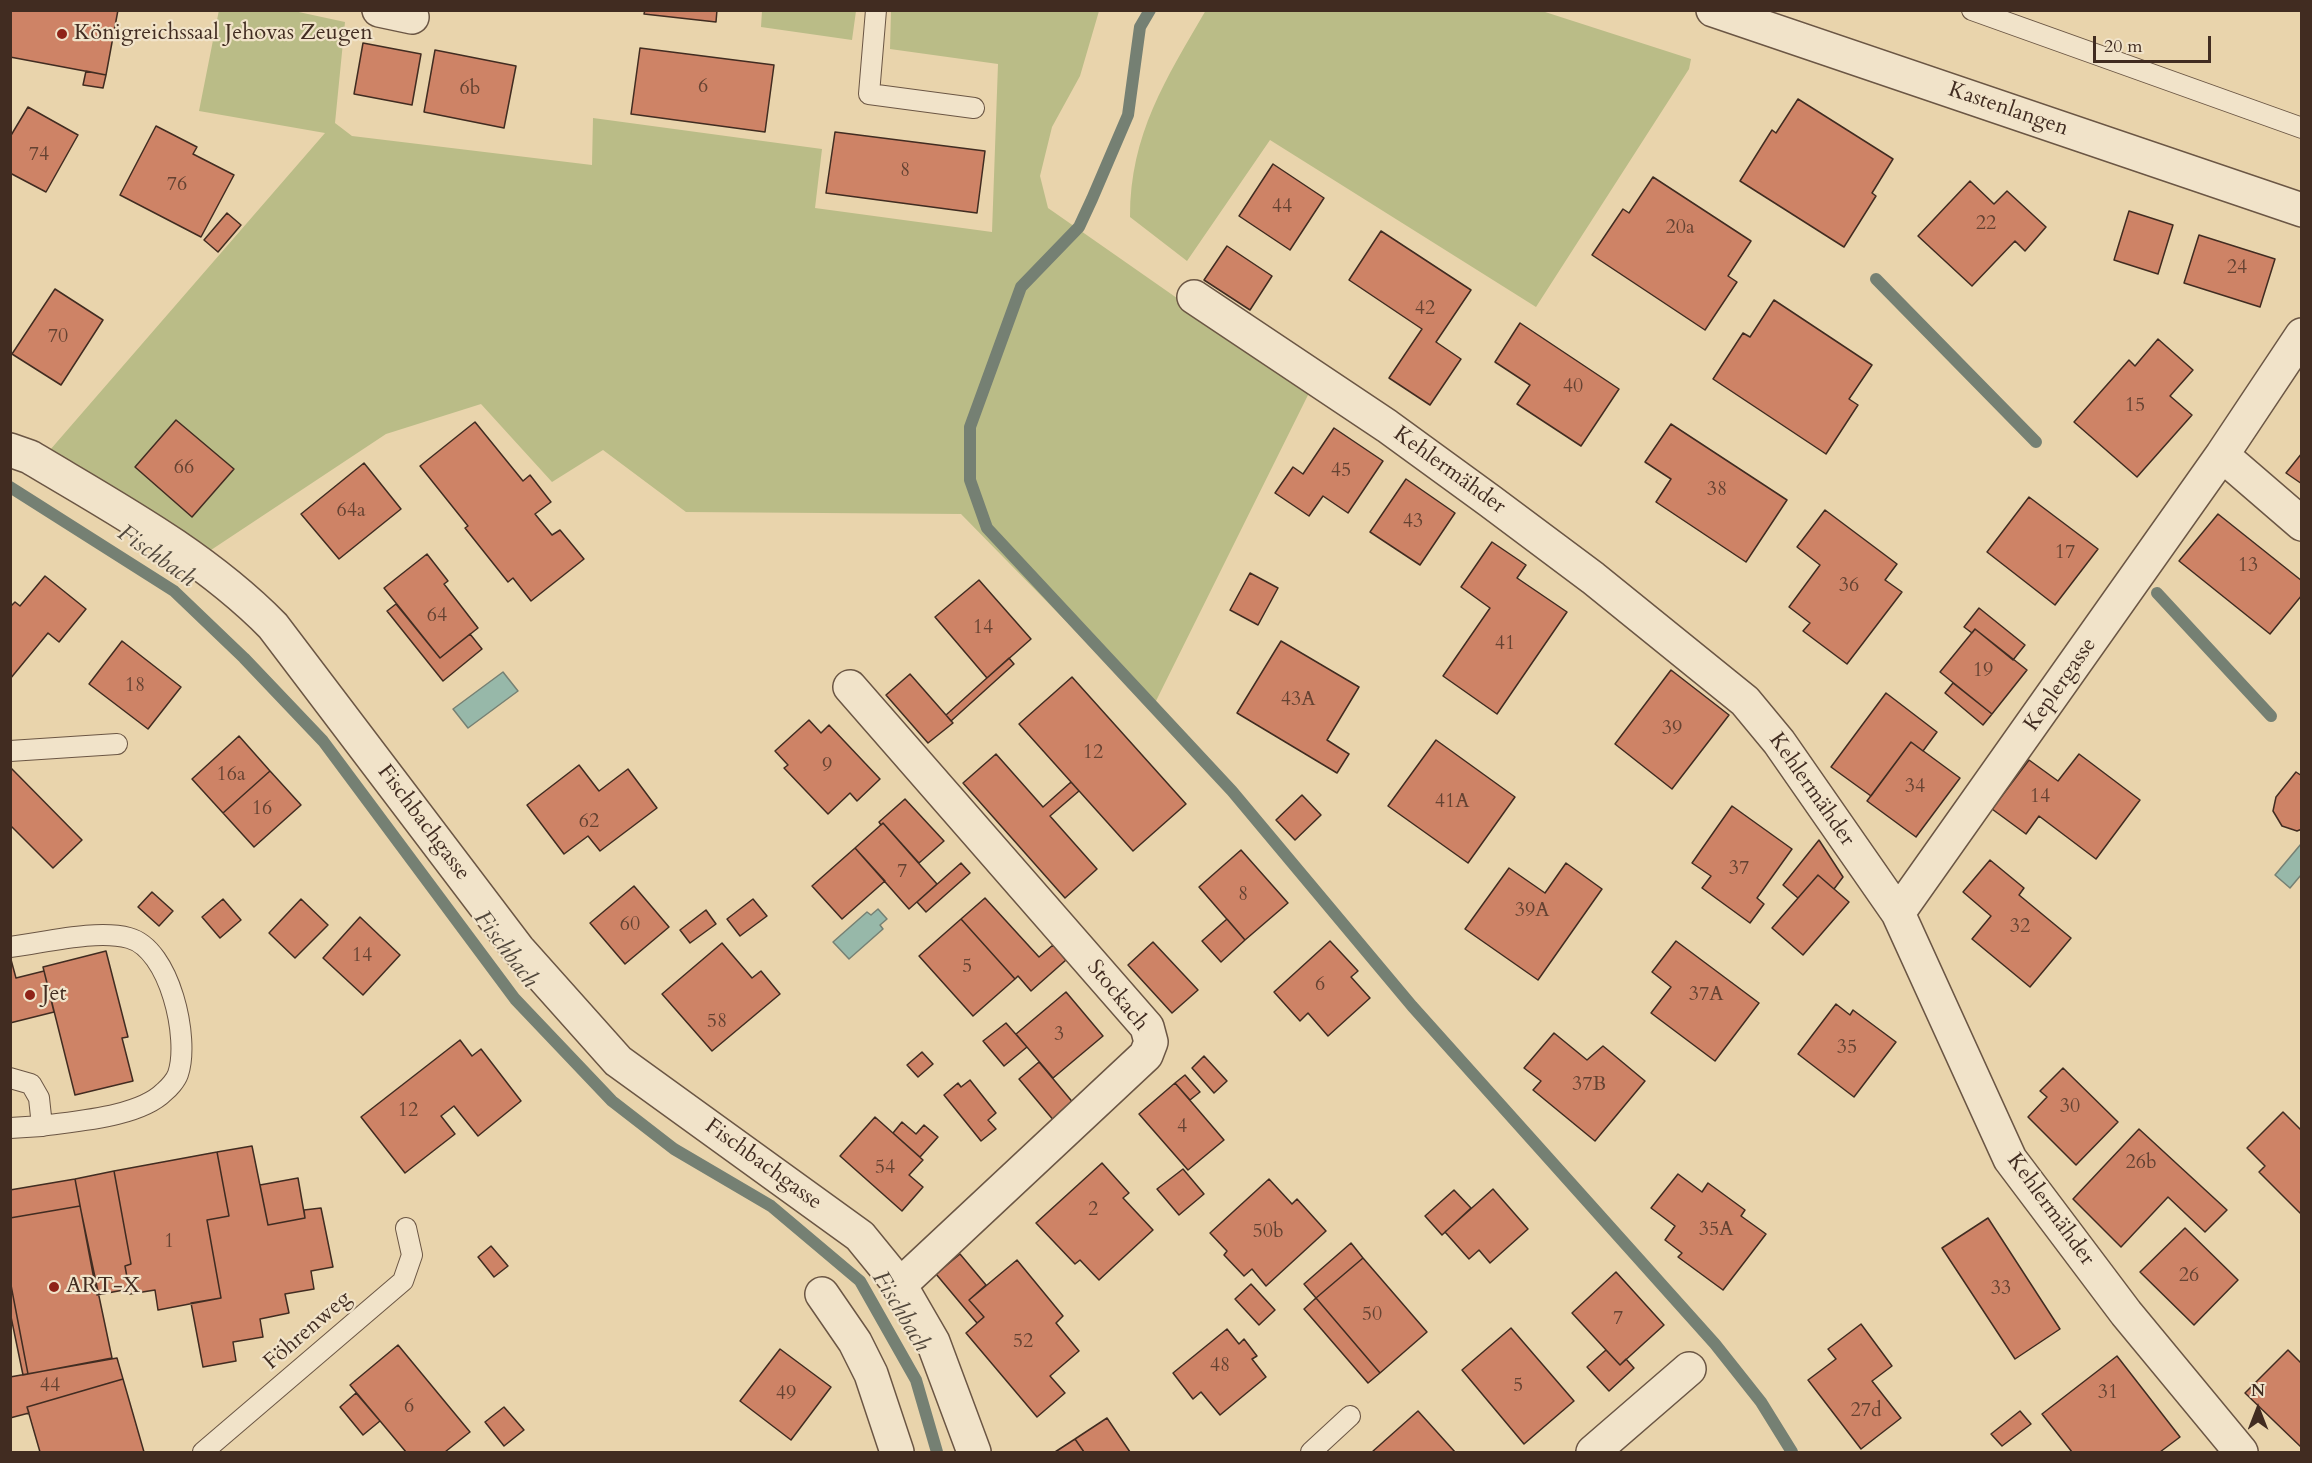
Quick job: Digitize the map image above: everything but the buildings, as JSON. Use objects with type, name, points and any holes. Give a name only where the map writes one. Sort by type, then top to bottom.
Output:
[{"type":"street","points":[[379,10],[412,17]]},
{"type":"street","name":"Kastenlangen","points":[[1713,10],[2301,210]]},
{"type":"street","name":"Kehlermähder","points":[[1194,297],[1387,426],[1481,494],[1593,578],[1745,701],[1779,742],[1898,913],[2010,1159],[2126,1313],[2241,1452]]},
{"type":"street","name":"Keplergasse","points":[[1898,913],[2222,456],[2301,335]]},
{"type":"street","name":"Fischbachgasse","points":[[10,450],[30,458],[161,535],[250,604],[273,626],[518,949],[618,1061],[860,1236],[900,1285],[933,1342],[974,1452]]},
{"type":"street","points":[[2222,456],[2301,524]]},
{"type":"street","name":"Stockach","points":[[850,687],[1147,1027],[1151,1042],[1146,1055],[900,1285]]},
{"type":"street","points":[[822,1294],[855,1342],[871,1374],[897,1452]]},
{"type":"street","points":[[1593,1452],[1689,1369]]},
{"type":"lane","points":[[876,10],[869,94],[974,108]]},
{"type":"lane","points":[[1972,10],[2301,128]]},
{"type":"lane","points":[[10,751],[117,744]]},
{"type":"lane","points":[[10,947],[104,935],[130,938],[148,949],[167,978],[178,1013],[181,1059],[177,1076],[163,1094],[133,1109],[42,1126],[10,1128]]},
{"type":"lane","points":[[10,1078],[31,1084],[39,1098],[42,1126]]},
{"type":"lane","name":"Föhrenweg","points":[[203,1452],[403,1281],[412,1255],[406,1228]]},
{"type":"lane","points":[[1311,1452],[1350,1416]]},
{"type":"green space","points":[[219,10],[294,11],[345,22],[335,123],[352,136],[592,165],[593,118],[822,149],[815,208],[992,232],[998,64],[890,49],[891,11],[1099,11],[1080,76],[1052,127],[1040,176],[1048,208],[1310,391],[1152,709],[961,514],[686,512],[603,450],[552,482],[481,404],[386,434],[211,550],[50,450],[325,133],[199,111]]},
{"type":"green space","points":[[1206,10],[1542,11],[1691,59],[1689,69],[1536,307],[1270,140],[1187,261],[1130,217],[1136,159],[1153,108]]},
{"type":"green space","points":[[762,11],[856,11],[852,40],[761,27]]},
{"type":"shaded area","points":[[503,672],[518,691],[468,728],[453,709]]},
{"type":"shaded area","points":[[2301,844],[2301,875],[2290,888],[2275,875]]},
{"type":"shaded area","points":[[878,909],[887,919],[880,925],[883,929],[849,959],[833,942],[867,912],[871,915]]},
{"type":"waterway","points":[[1150,10],[1140,27],[1128,115],[1092,199],[1079,227],[1021,287],[970,427],[970,480],[987,528],[1232,791],[1412,1006],[1715,1344],[1761,1402],[1792,1452]]},
{"type":"waterway","points":[[1876,279],[2036,442]]},
{"type":"waterway","name":"Fischbach","points":[[10,487],[174,591],[244,658],[323,741],[515,999],[612,1101],[674,1149],[771,1206],[860,1281],[916,1380],[937,1452]]},
{"type":"waterway","points":[[2157,593],[2271,716]]},
{"type":"place","name":"Königreichssaal Jehovas Zeugen","points":[[62,34]]},
{"type":"place","name":"Jet","points":[[30,995]]},
{"type":"place","name":"ART-X","points":[[54,1287]]}]
